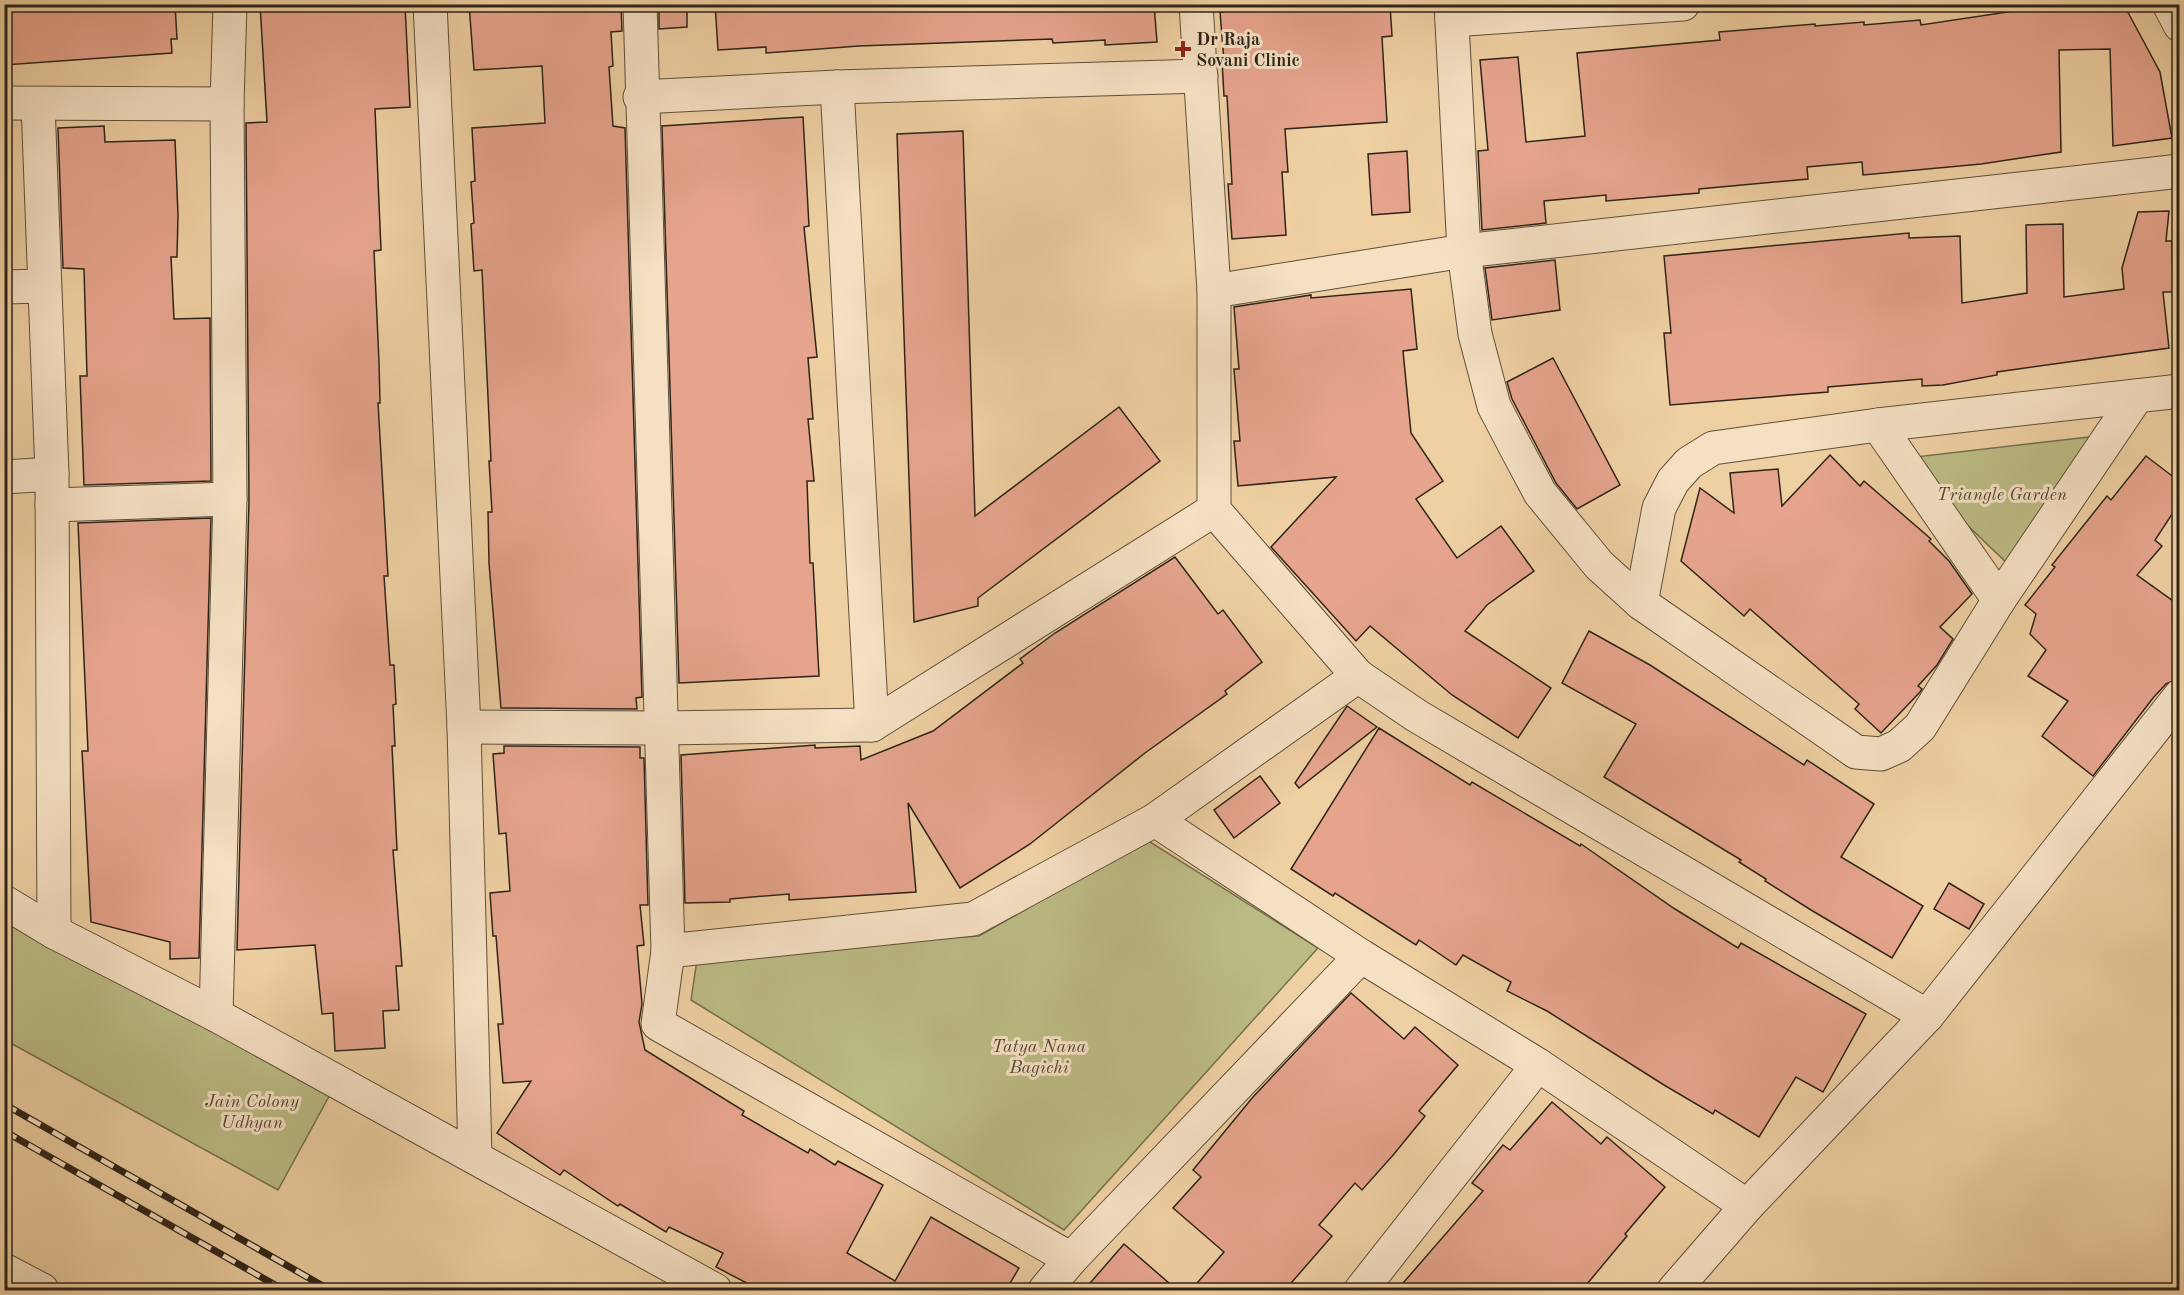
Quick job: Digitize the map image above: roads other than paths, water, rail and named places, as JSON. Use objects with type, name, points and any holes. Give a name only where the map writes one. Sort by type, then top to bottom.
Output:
[{"type":"street","points":[[216,1015],[230,499],[227,104],[230,4]]},
{"type":"street","points":[[430,4],[464,727],[475,1156]]},
{"type":"street","points":[[640,4],[640,97],[668,951],[658,1024],[1071,1259]]},
{"type":"street","points":[[1196,4],[1214,291],[1214,510],[1358,676],[1417,716],[1927,1016]]},
{"type":"street","points":[[1683,4],[1451,12],[1464,252],[1475,334],[1494,406],[1540,493],[1599,565],[1641,603],[1856,752],[1881,754],[1899,746],[1920,727],[1999,600],[2138,396]]},
{"type":"street","points":[[2169,4],[2180,25]]},
{"type":"street","points":[[640,97],[837,87],[1201,76]]},
{"type":"street","points":[[837,87],[872,725]]},
{"type":"street","points":[[4,103],[227,104]]},
{"type":"street","points":[[38,104],[52,490],[54,932]]},
{"type":"street","points":[[1214,291],[1464,252],[2180,171]]},
{"type":"street","points":[[4,287],[44,286]]},
{"type":"street","points":[[1641,603],[1659,508],[1673,481],[1689,463],[1713,448],[1878,425],[2180,391]]},
{"type":"street","points":[[1878,425],[1999,600]]},
{"type":"street","points":[[4,477],[52,490],[230,499]]},
{"type":"street","points":[[464,727],[662,728],[872,725],[1214,510]]},
{"type":"street","points":[[668,951],[973,919],[1155,820],[1358,676]]},
{"type":"street","points":[[1674,1290],[1747,1206],[1927,1016],[2180,696]]},
{"type":"street","points":[[1155,820],[1361,956],[1538,1065],[1747,1206]]},
{"type":"street","points":[[4,902],[54,932],[216,1015],[475,1156],[715,1290]]},
{"type":"street","points":[[1045,1290],[1071,1259],[1361,956]]},
{"type":"street","points":[[1361,1290],[1538,1065]]},
{"type":"street","points":[[4,1270],[42,1290]]},
{"type":"railway","points":[[4,1104],[330,1290]]},
{"type":"railway","points":[[4,1131],[284,1290]]},
{"type":"place","name":"Dr Raja Sovani Clinic","points":[[1183,49]]},
{"type":"park label","name":"Triangle Garden","points":[[2002,494]]},
{"type":"park label","name":"Tatya Nana Bagichi","points":[[1039,1056]]},
{"type":"park label","name":"Jain Colony Udhyan","points":[[252,1111]]}]
